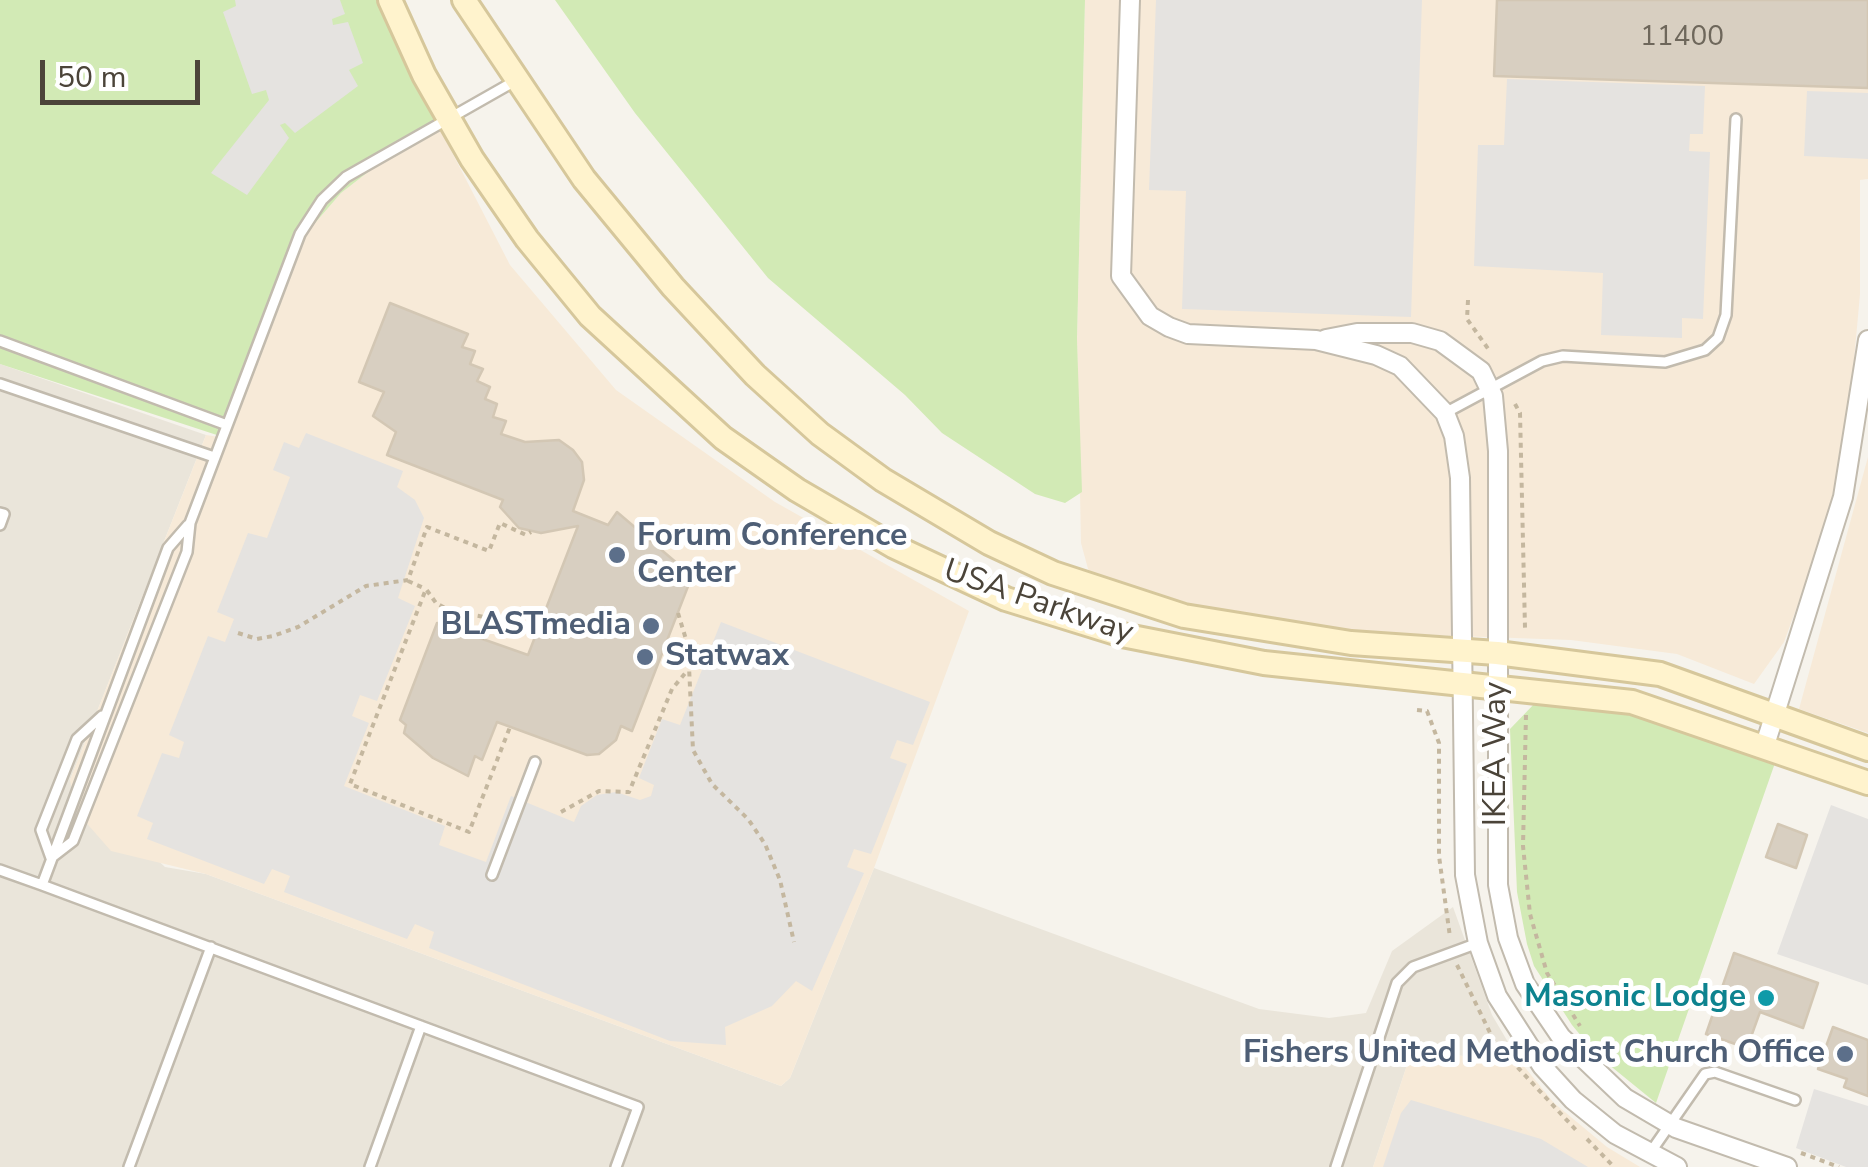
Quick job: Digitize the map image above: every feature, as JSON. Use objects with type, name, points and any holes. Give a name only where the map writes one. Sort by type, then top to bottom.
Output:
[{"type":"street","name":"USA Parkway","points":[[390,0],[450,119],[495,194],[548,266],[648,373],[760,465],[866,532],[978,587],[1122,635],[1264,663],[1632,702],[1868,783]]},
{"type":"street","name":"USA Parkway","points":[[464,0],[516,82],[641,250],[755,375],[820,434],[935,514],[1052,573],[1184,616],[1351,643],[1497,652],[1660,674],[1868,750]]},
{"type":"street","name":"IKEA Way","points":[[1130,0],[1122,276],[1150,316],[1188,334],[1316,340],[1376,355],[1400,366],[1445,413],[1454,436],[1460,478],[1466,875],[1478,944],[1497,996],[1542,1066],[1644,1161],[1677,1167]]},
{"type":"street","name":"IKEA Way","points":[[1316,340],[1357,333],[1412,334],[1440,341],[1462,353],[1482,371],[1490,388],[1498,451],[1498,885],[1520,972],[1540,1010],[1578,1056],[1615,1091],[1671,1126],[1786,1167]]},
{"type":"street","points":[[1765,745],[1862,440],[1868,340]]},
{"type":"lane","points":[[51,858],[73,842],[187,552],[190,523],[300,234],[322,200],[346,177],[516,82]]},
{"type":"lane","points":[[1445,413],[1519,371],[1563,356],[1665,362],[1705,350],[1718,338],[1726,315],[1736,119]]},
{"type":"lane","points":[[0,341],[226,425]]},
{"type":"lane","points":[[0,384],[214,457]]},
{"type":"lane","points":[[0,513],[4,514],[0,524]]},
{"type":"lane","points":[[42,885],[168,548],[190,523]]},
{"type":"lane","points":[[51,858],[41,830],[77,740],[106,713]]},
{"type":"lane","points":[[94,742],[110,748]]},
{"type":"lane","points":[[492,875],[535,762]]},
{"type":"lane","points":[[0,870],[638,1106],[616,1167]]},
{"type":"lane","points":[[1336,1167],[1398,982],[1414,967],[1478,944]]},
{"type":"lane","points":[[128,1167],[211,947]]},
{"type":"lane","points":[[370,1167],[421,1026]]},
{"type":"lane","points":[[1644,1161],[1705,1074],[1714,1072],[1795,1100]]},
{"type":"path","points":[[1468,300],[1467,318],[1497,362]]},
{"type":"path","points":[[1512,397],[1520,413],[1525,628]]},
{"type":"path","points":[[408,580],[427,526],[489,551],[500,524],[526,534],[531,532]]},
{"type":"path","points":[[238,633],[257,639],[273,636],[298,627],[358,589],[408,580],[426,589],[436,603],[450,611],[490,618],[482,639]]},
{"type":"path","points":[[426,589],[350,784],[469,832],[510,727]]},
{"type":"path","points":[[678,612],[688,646],[693,750],[712,784],[748,818],[765,844],[780,880],[794,942]]},
{"type":"path","points":[[560,812],[604,790],[630,792],[672,688],[687,671]]},
{"type":"path","points":[[1526,712],[1523,846],[1530,914],[1547,974],[1586,1034]]},
{"type":"path","points":[[1784,1147],[1839,1167]]},
{"type":"shaded area","points":[[235,0],[340,0],[345,14],[332,19],[333,25],[348,22],[363,63],[349,70],[358,86],[295,133],[285,123],[280,125],[289,138],[247,195],[211,173],[269,100],[266,90],[252,94],[223,12],[236,6]]},
{"type":"shaded area","points":[[1085,0],[1868,0],[1868,179],[1860,180],[1860,294],[1850,404],[1835,486],[1811,569],[1784,642],[1754,684],[1677,654],[1571,640],[1373,633],[1228,614],[1090,576],[1081,543],[1077,339]]},
{"type":"shaded area","points":[[1156,0],[1422,0],[1411,317],[1182,309],[1186,191],[1149,190]]},
{"type":"shaded area","points":[[1507,79],[1705,86],[1703,134],[1690,134],[1689,151],[1710,152],[1703,319],[1682,318],[1682,338],[1601,335],[1603,273],[1474,266],[1478,145],[1504,145]]},
{"type":"shaded area","points":[[1807,91],[1868,93],[1868,159],[1804,156]]},
{"type":"shaded area","points":[[439,127],[510,265],[616,390],[775,502],[969,611],[874,868],[790,1078],[781,1086],[206,874],[111,851],[75,810],[70,780],[206,435],[225,438],[302,238],[341,193],[381,162]]},
{"type":"shaded area","points":[[0,364],[206,435],[70,780],[165,867],[206,874],[781,1086],[790,1078],[874,868],[1259,1009],[1329,1018],[1366,1013],[1392,951],[1453,907],[1492,1015],[1518,1059],[1411,1053],[1373,1167],[0,1167]]},
{"type":"shaded area","points":[[306,433],[403,471],[397,487],[415,500],[424,518],[398,598],[415,606],[377,701],[360,695],[352,716],[369,723],[344,786],[445,826],[439,845],[486,862],[511,796],[574,822],[581,806],[597,795],[616,792],[640,800],[651,796],[654,785],[639,778],[662,719],[680,725],[721,622],[930,702],[913,745],[897,740],[890,758],[907,764],[871,854],[854,849],[847,867],[864,873],[812,991],[796,981],[772,1006],[725,1027],[726,1045],[670,1041],[429,948],[434,932],[415,924],[407,939],[284,892],[290,876],[272,869],[264,884],[147,839],[153,823],[137,816],[162,753],[179,758],[184,742],[169,735],[208,636],[225,642],[234,619],[217,612],[248,533],[267,538],[290,477],[273,470],[284,442],[299,448]]},
{"type":"shaded area","points":[[1868,457],[1868,733],[1799,709]]},
{"type":"shaded area","points":[[1831,805],[1868,819],[1868,985],[1777,954]]},
{"type":"shaded area","points":[[1411,1053],[1518,1059],[1554,1103],[1607,1147],[1640,1167],[1373,1167]]},
{"type":"shaded area","points":[[1814,1089],[1868,1106],[1868,1167],[1846,1167],[1796,1148]]},
{"type":"shaded area","points":[[1411,1100],[1541,1139],[1588,1167],[1383,1167],[1401,1113]]},
{"type":"green space","points":[[0,0],[376,0],[439,127],[381,162],[341,193],[302,238],[226,438],[0,364]]},
{"type":"green space","points":[[555,0],[1085,0],[1077,339],[1082,492],[1065,503],[1035,494],[942,433],[905,395],[768,278],[635,113]]},
{"type":"green space","points":[[1535,703],[1643,715],[1775,763],[1656,1103],[1597,1055],[1572,1025],[1534,966],[1527,944],[1517,892],[1510,729]]},
{"type":"building","points":[[1497,0],[1868,0],[1868,88],[1494,76]]},
{"type":"building","name":"Forum Conference Center","points":[[390,303],[468,334],[462,347],[475,351],[470,364],[483,369],[477,381],[490,387],[485,399],[497,404],[493,417],[506,421],[501,434],[525,442],[559,440],[573,450],[582,462],[584,480],[573,511],[608,525],[617,512],[692,576],[632,731],[621,726],[616,740],[599,754],[587,755],[497,722],[482,760],[475,756],[468,776],[433,758],[404,733],[406,725],[400,720],[437,623],[528,655],[578,526],[541,533],[519,528],[500,507],[503,500],[387,455],[396,432],[373,416],[384,392],[359,382]]},
{"type":"building","points":[[1778,824],[1807,835],[1796,868],[1766,857]]},
{"type":"building","name":"Masonic Lodge","points":[[1734,953],[1818,983],[1803,1028],[1760,1012],[1747,1048],[1706,1034]]},
{"type":"building","name":"Fishers United Methodist Church Office","points":[[1833,1027],[1868,1040],[1868,1096],[1844,1087],[1847,1079],[1818,1069]]},
{"type":"place","name":"Forum Conference Center","points":[[617,555]]},
{"type":"place","name":"BLASTmedia","points":[[651,626]]},
{"type":"place","name":"Statwax","points":[[645,657]]},
{"type":"place","name":"Masonic Lodge","points":[[1766,998]]},
{"type":"place","name":"Fishers United Methodist Church Office","points":[[1845,1054]]}]
